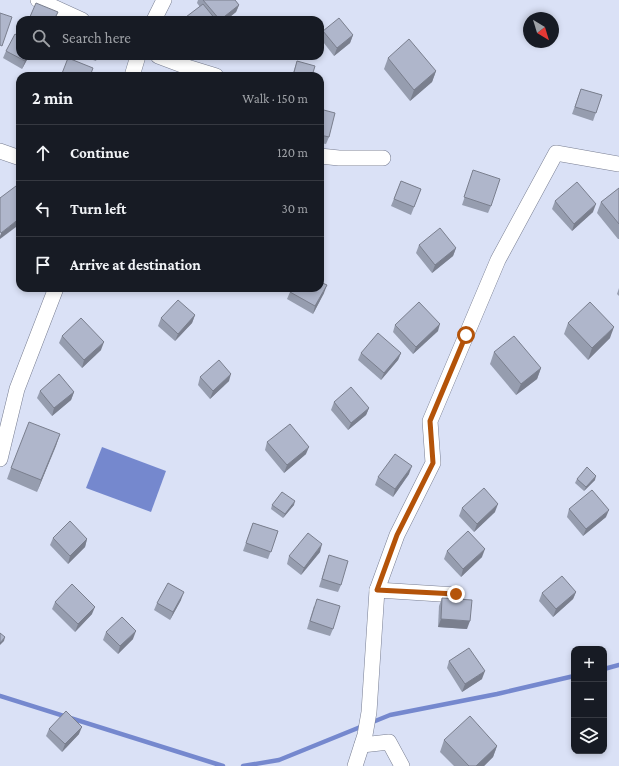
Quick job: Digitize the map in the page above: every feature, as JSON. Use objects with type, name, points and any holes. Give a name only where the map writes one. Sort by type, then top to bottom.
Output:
[{"type":"street","points":[[38,0],[73,16]]},
{"type":"street","points":[[156,16],[164,0]]},
{"type":"street","points":[[133,72],[137,60]]},
{"type":"street","points":[[170,60],[204,72]]},
{"type":"street","points":[[0,151],[16,157]]},
{"type":"street","points":[[355,766],[363,740],[369,712],[377,590],[397,535],[433,463],[430,421],[498,260],[556,153],[619,164]]},
{"type":"street","points":[[324,156],[383,158]]},
{"type":"street","points":[[0,459],[17,389],[54,292]]},
{"type":"street","points":[[377,590],[456,594]]},
{"type":"street","points":[[363,740],[389,742],[402,766]]},
{"type":"water","points":[[102,447],[166,471],[151,512],[86,488]]},
{"type":"building","points":[[203,0],[235,0],[239,5],[225,16],[217,16]]},
{"type":"building","points":[[36,3],[58,12],[56,16],[30,16]]},
{"type":"building","points":[[203,4],[213,16],[187,16]]},
{"type":"building","points":[[0,13],[12,17],[2,46],[0,45]]},
{"type":"building","points":[[339,18],[353,35],[337,48],[324,30]]},
{"type":"building","points":[[15,34],[16,56],[6,51]]},
{"type":"building","points":[[409,39],[436,71],[414,90],[388,58]]},
{"type":"building","points":[[67,60],[73,60],[93,68],[92,72],[63,72]]},
{"type":"building","points":[[297,61],[315,66],[313,72],[294,72]]},
{"type":"building","points":[[581,89],[602,95],[596,113],[575,107]]},
{"type":"building","points":[[324,110],[335,113],[329,137],[324,136]]},
{"type":"building","points":[[473,170],[500,179],[491,206],[464,197]]},
{"type":"building","points":[[401,181],[421,189],[414,207],[394,199]]},
{"type":"building","points":[[577,182],[596,204],[574,224],[555,201]]},
{"type":"building","points":[[16,186],[16,221],[1,233],[0,231],[0,198]]},
{"type":"building","points":[[619,188],[619,224],[601,202]]},
{"type":"building","points":[[440,228],[456,248],[435,265],[419,245]]},
{"type":"building","points":[[290,292],[323,292],[315,306]]},
{"type":"building","points":[[178,300],[195,315],[178,334],[161,318]]},
{"type":"building","points":[[419,302],[440,324],[416,347],[395,325]]},
{"type":"building","points":[[590,302],[614,327],[592,348],[568,323]]},
{"type":"building","points":[[81,318],[104,342],[84,360],[62,336]]},
{"type":"building","points":[[378,333],[401,353],[384,373],[361,353]]},
{"type":"building","points":[[514,336],[541,368],[521,384],[494,352]]},
{"type":"building","points":[[219,360],[231,374],[213,391],[200,377]]},
{"type":"building","points":[[59,374],[74,392],[54,408],[40,391]]},
{"type":"building","points":[[351,387],[369,408],[351,423],[334,402]]},
{"type":"building","points":[[29,422],[60,434],[41,480],[11,468]]},
{"type":"building","points":[[290,424],[309,447],[287,465],[267,442]]},
{"type":"building","points":[[395,454],[412,466],[395,489],[378,477]]},
{"type":"building","points":[[587,467],[596,476],[586,487],[577,479]]},
{"type":"building","points":[[484,488],[498,504],[477,524],[462,508]]},
{"type":"building","points":[[592,490],[609,510],[586,529],[569,509]]},
{"type":"building","points":[[282,492],[295,501],[285,514],[272,505]]},
{"type":"building","points":[[70,521],[87,539],[70,556],[53,538]]},
{"type":"building","points":[[253,523],[278,531],[271,552],[246,543]]},
{"type":"building","points":[[468,531],[485,549],[463,569],[447,551]]},
{"type":"building","points":[[308,533],[322,544],[304,568],[289,556]]},
{"type":"building","points":[[329,555],[348,561],[341,585],[322,579]]},
{"type":"building","points":[[562,576],[576,592],[556,609],[542,593]]},
{"type":"building","points":[[168,583],[184,592],[173,612],[157,603]]},
{"type":"building","points":[[72,584],[95,607],[78,624],[55,602]]},
{"type":"building","points":[[442,598],[472,600],[470,621],[441,619]]},
{"type":"building","points":[[317,599],[340,606],[333,629],[310,621]]},
{"type":"building","points":[[122,617],[136,631],[120,646],[106,632]]},
{"type":"building","points":[[0,633],[5,637],[0,643]]},
{"type":"building","points":[[469,648],[485,671],[465,684],[449,661]]},
{"type":"building","points":[[66,711],[82,727],[65,744],[49,729]]},
{"type":"building","points":[[470,716],[497,746],[476,766],[469,766],[444,740]]},
{"type":"waterway","points":[[607,668],[619,665]]},
{"type":"waterway","points":[[243,766],[279,760],[390,715],[497,694],[571,677]]},
{"type":"waterway","points":[[0,696],[223,766]]},
{"type":"route","points":[[456,594],[377,590],[397,535],[433,463],[430,421],[466,335]]}]
